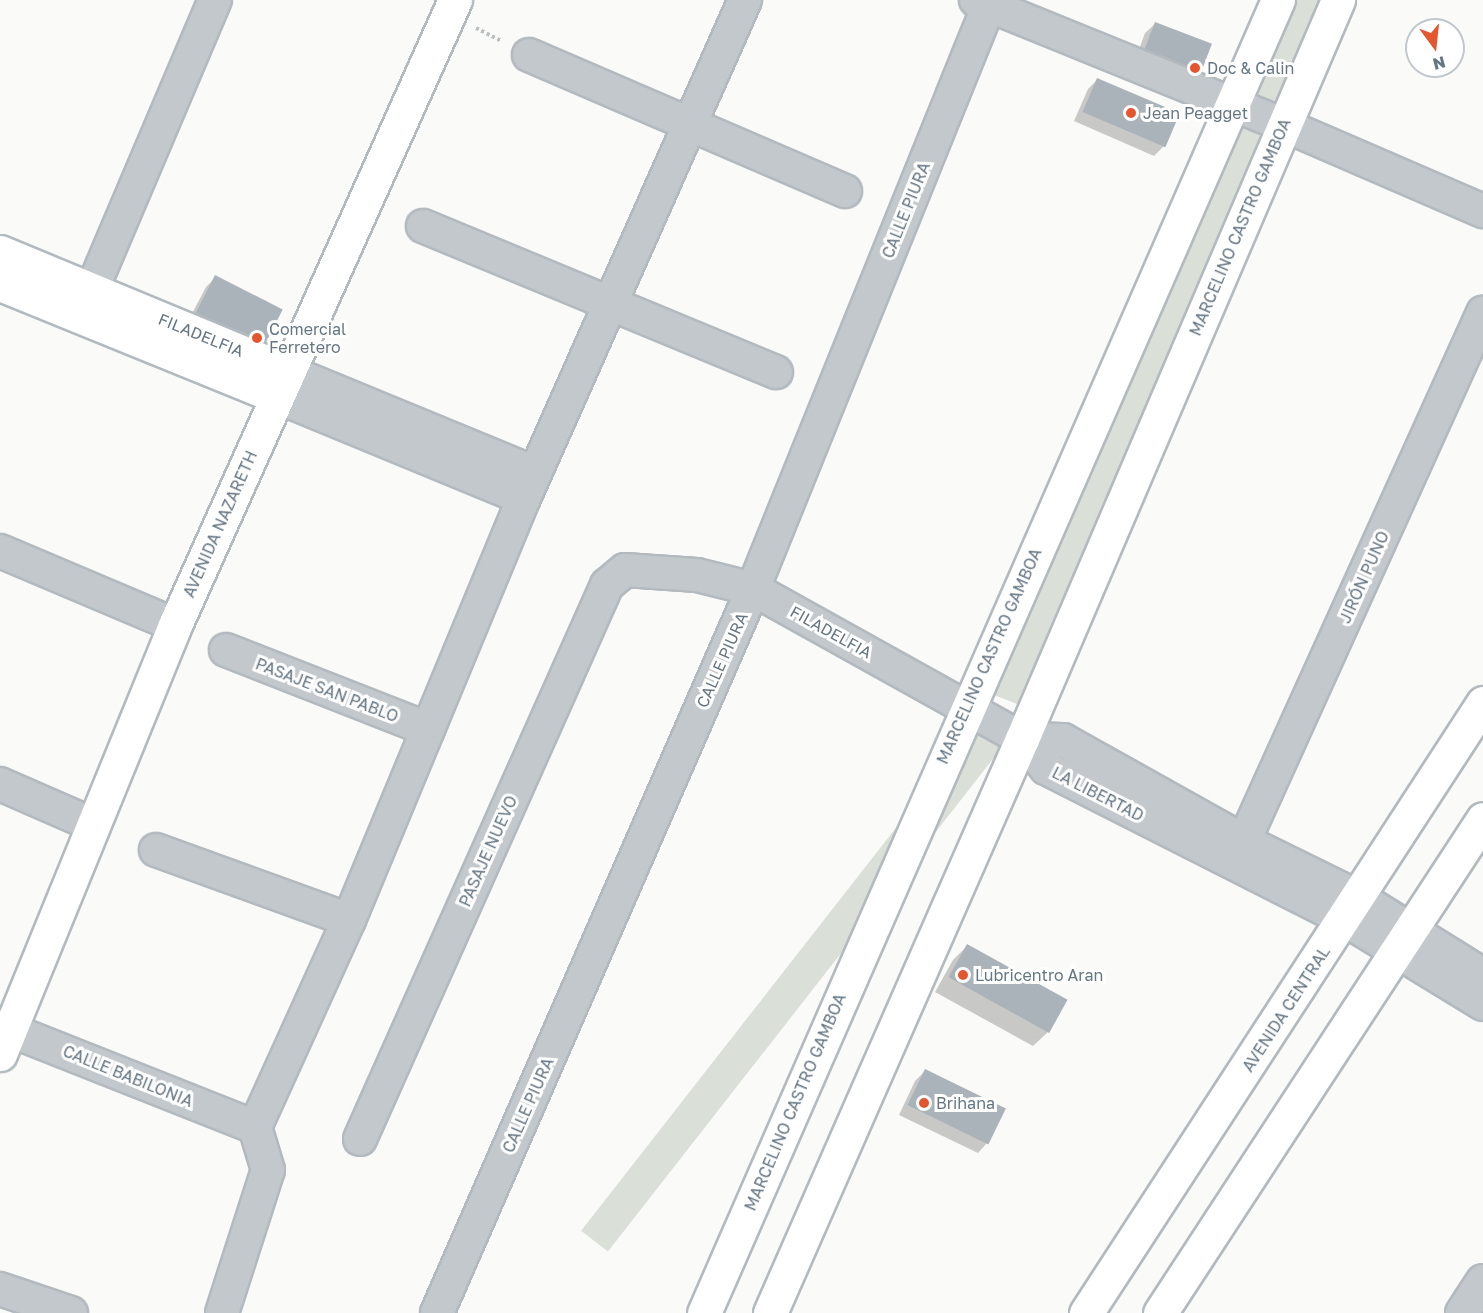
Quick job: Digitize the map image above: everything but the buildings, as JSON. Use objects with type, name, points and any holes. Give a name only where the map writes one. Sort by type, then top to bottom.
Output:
[{"type":"main road","name":"MARCELINO CASTRO GAMBOA","points":[[704,1313],[966,708],[1278,0]]},
{"type":"main road","name":"MARCELINO CASTRO GAMBOA","points":[[770,1313],[1022,739],[1338,0]]},
{"type":"main road","name":"AVENIDA NAZARETH","points":[[3,1036],[94,825],[175,625],[451,7]]},
{"type":"main road","name":"FILADELFIA","points":[[0,252],[86,304],[281,384]]},
{"type":"main road","name":"FILADELFIA","points":[[0,284],[86,304]]},
{"type":"main road","name":"AVENIDA CENTRAL","points":[[1086,1313],[1483,703]]},
{"type":"main road","points":[[1160,1313],[1483,819]]},
{"type":"street","points":[[86,304],[214,0]]},
{"type":"street","points":[[222,1313],[268,1170],[255,1127],[350,920],[530,486],[745,0]]},
{"type":"street","points":[[985,2],[1232,105],[1284,124],[1483,211]]},
{"type":"street","name":"CALLE PIURA","points":[[437,1313],[753,589],[985,2]]},
{"type":"street","points":[[529,55],[845,191]]},
{"type":"street","points":[[423,226],[776,372]]},
{"type":"street","name":"JIRÓN PUNO","points":[[1244,841],[1483,313]]},
{"type":"street","name":"FILADELFIA","points":[[281,384],[530,486]]},
{"type":"street","points":[[0,551],[175,625]]},
{"type":"street","name":"FILADELFIA","points":[[625,570],[697,574],[753,589],[1022,739]]},
{"type":"street","name":"PASAJE NUEVO","points":[[360,1139],[607,585],[625,570]]},
{"type":"street","name":"PASAJE SAN PABLO","points":[[225,650],[428,729]]},
{"type":"street","name":"LA LIBERTAD","points":[[1022,739],[1063,740],[1244,841],[1406,940],[1483,975]]},
{"type":"street","name":"LA LIBERTAD","points":[[1022,739],[1046,768],[1351,908]]},
{"type":"street","points":[[0,784],[94,825]]},
{"type":"street","points":[[156,850],[350,920]]},
{"type":"street","name":"LA LIBERTAD","points":[[1406,940],[1483,1004]]},
{"type":"street","name":"CALLE BABILONIA","points":[[3,1036],[255,1127]]},
{"type":"street","points":[[1462,1313],[1483,1281]]},
{"type":"street","points":[[0,1289],[71,1313]]},
{"type":"path","points":[[451,7],[529,55]]},
{"type":"shaded area","points":[[1285,0],[1326,0],[1280,106],[1250,100]]},
{"type":"shaded area","points":[[1232,120],[1267,127],[1028,700],[1017,704],[994,695],[988,681]]},
{"type":"shaded area","points":[[977,724],[1004,745],[608,1252],[581,1231]]},
{"type":"place","name":"Doc & Calin","points":[[1195,68]]},
{"type":"place","name":"Jean Peagget","points":[[1131,113]]},
{"type":"place","name":"Comercial Ferretero","points":[[257,338]]},
{"type":"place","name":"Lubricentro Aran","points":[[963,975]]},
{"type":"place","name":"Brihana","points":[[924,1103]]}]
